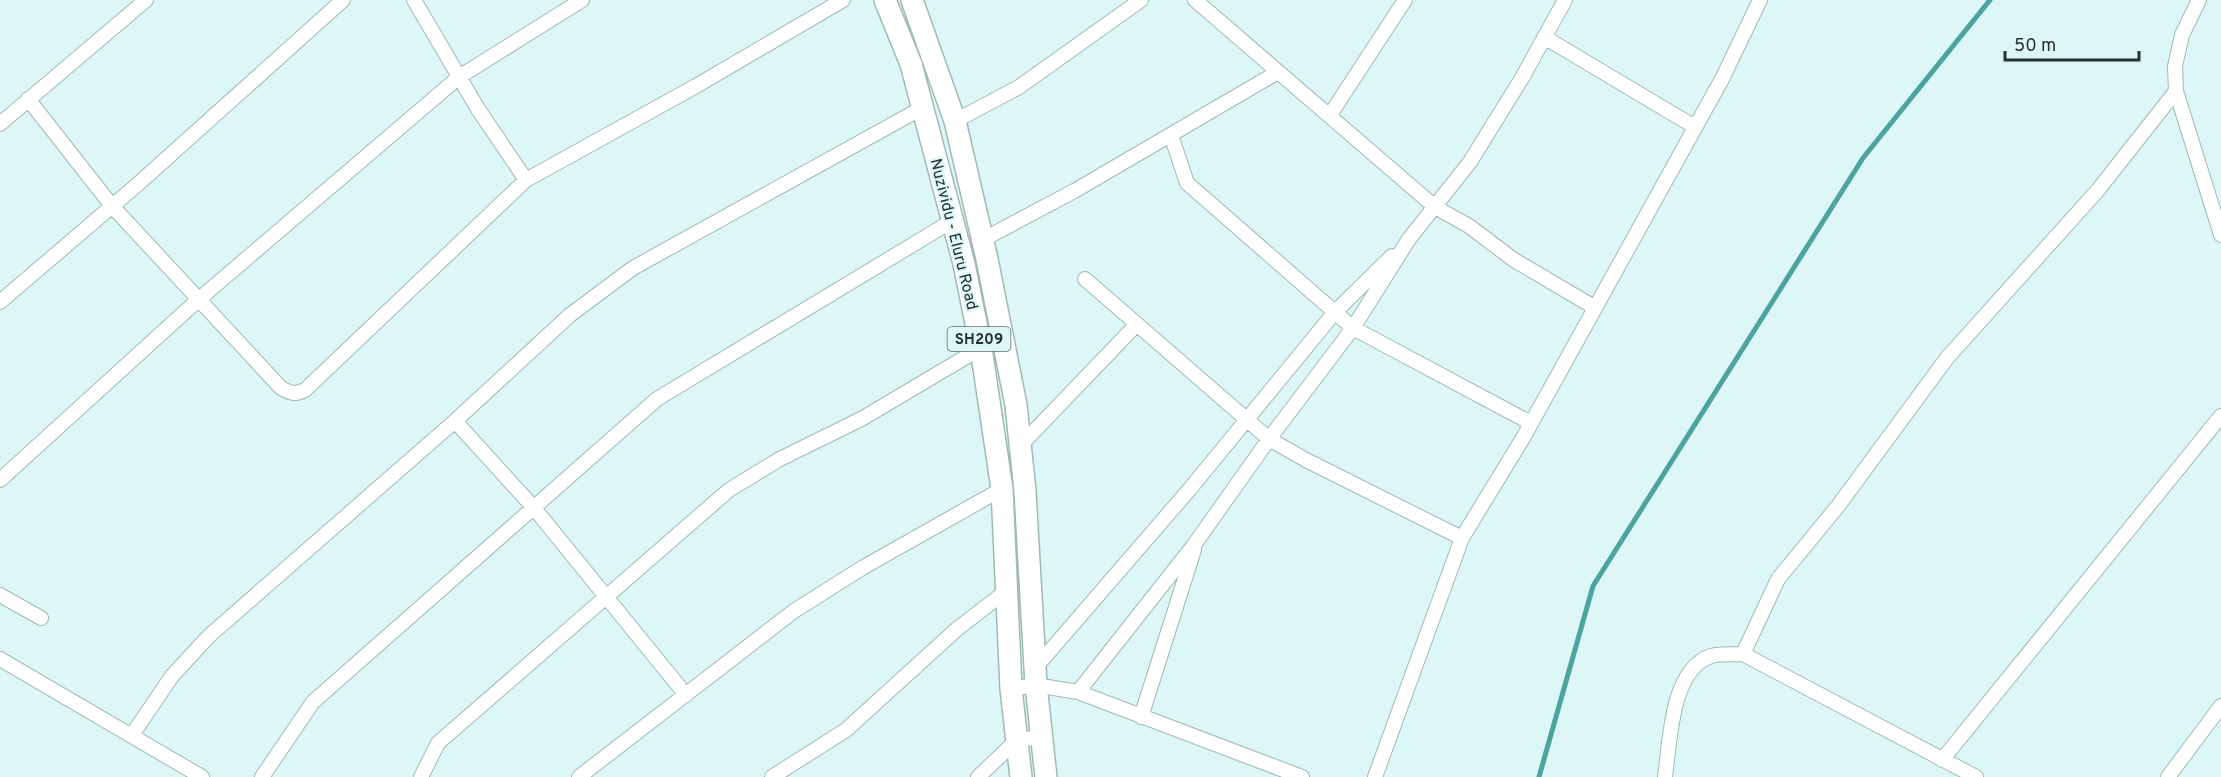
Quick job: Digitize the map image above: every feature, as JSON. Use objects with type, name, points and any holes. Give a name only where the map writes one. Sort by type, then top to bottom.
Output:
[{"type":"main road","name":"Nuzividu - Eluru Road","points":[[885,0],[911,64],[952,221],[981,348],[1002,489],[1011,689],[1018,740]]},
{"type":"main road","name":"Nuzividu - Eluru Road","points":[[912,0],[955,121],[1005,344],[1020,446],[1036,676],[1046,777]]},
{"type":"main road","points":[[1018,740],[1021,777]]},
{"type":"street","points":[[0,124],[147,0]]},
{"type":"street","points":[[0,302],[112,206],[342,0]]},
{"type":"street","points":[[414,0],[459,76],[526,180]]},
{"type":"street","points":[[0,480],[198,300],[459,76],[582,0]]},
{"type":"street","points":[[28,99],[112,206],[198,300],[281,388],[291,394],[298,394],[305,390],[526,180],[843,0]]},
{"type":"street","points":[[955,121],[1019,87],[1141,0]]},
{"type":"street","points":[[1195,0],[1436,207],[1469,226],[1514,260],[1594,307]]},
{"type":"street","points":[[1330,115],[1405,0]]},
{"type":"street","points":[[1011,689],[1036,676],[1335,312],[1409,239],[1436,207],[1470,162],[1522,78],[1565,0]]},
{"type":"street","points":[[2199,0],[2182,35],[2175,66],[2176,92],[2221,235]]},
{"type":"street","points":[[1375,777],[1462,538],[1531,423],[1695,127],[1754,2]]},
{"type":"street","points":[[1544,37],[1695,127]]},
{"type":"street","points":[[982,240],[1076,190],[1278,72]]},
{"type":"street","points":[[1743,654],[1778,579],[1838,506],[1947,358],[2098,190],[2176,92]]},
{"type":"street","points":[[132,735],[172,676],[209,636],[455,421],[570,315],[633,268],[922,108]]},
{"type":"street","points":[[1171,135],[1188,183],[1353,328],[1531,423]]},
{"type":"street","points":[[262,777],[313,702],[657,399],[952,221]]},
{"type":"street","points":[[1078,692],[1197,541],[1269,439],[1353,328],[1409,239]]},
{"type":"street","points":[[1085,279],[1269,439],[1462,538]]},
{"type":"street","points":[[1020,446],[1137,324]]},
{"type":"street","points":[[421,777],[438,743],[729,490],[778,460],[863,418],[981,348]]},
{"type":"street","points":[[1942,760],[2221,416]]},
{"type":"street","points":[[455,421],[534,508],[686,695]]},
{"type":"street","points":[[579,777],[794,611],[862,568],[1002,489]]},
{"type":"street","points":[[1141,717],[1197,541]]},
{"type":"street","points":[[772,777],[846,730],[957,630],[1005,592]]},
{"type":"street","points":[[0,595],[41,618]]},
{"type":"street","points":[[1665,777],[1683,681],[1694,665],[1712,655],[1743,654],[1976,777]]},
{"type":"street","points":[[0,659],[49,690],[132,735],[202,777]]},
{"type":"street","points":[[1036,676],[1302,777]]},
{"type":"street","points":[[2168,777],[2221,706]]},
{"type":"street","points":[[978,777],[1018,740],[1043,738]]},
{"type":"waterway","points":[[1539,777],[1593,586],[1863,158],[1990,0]]}]
